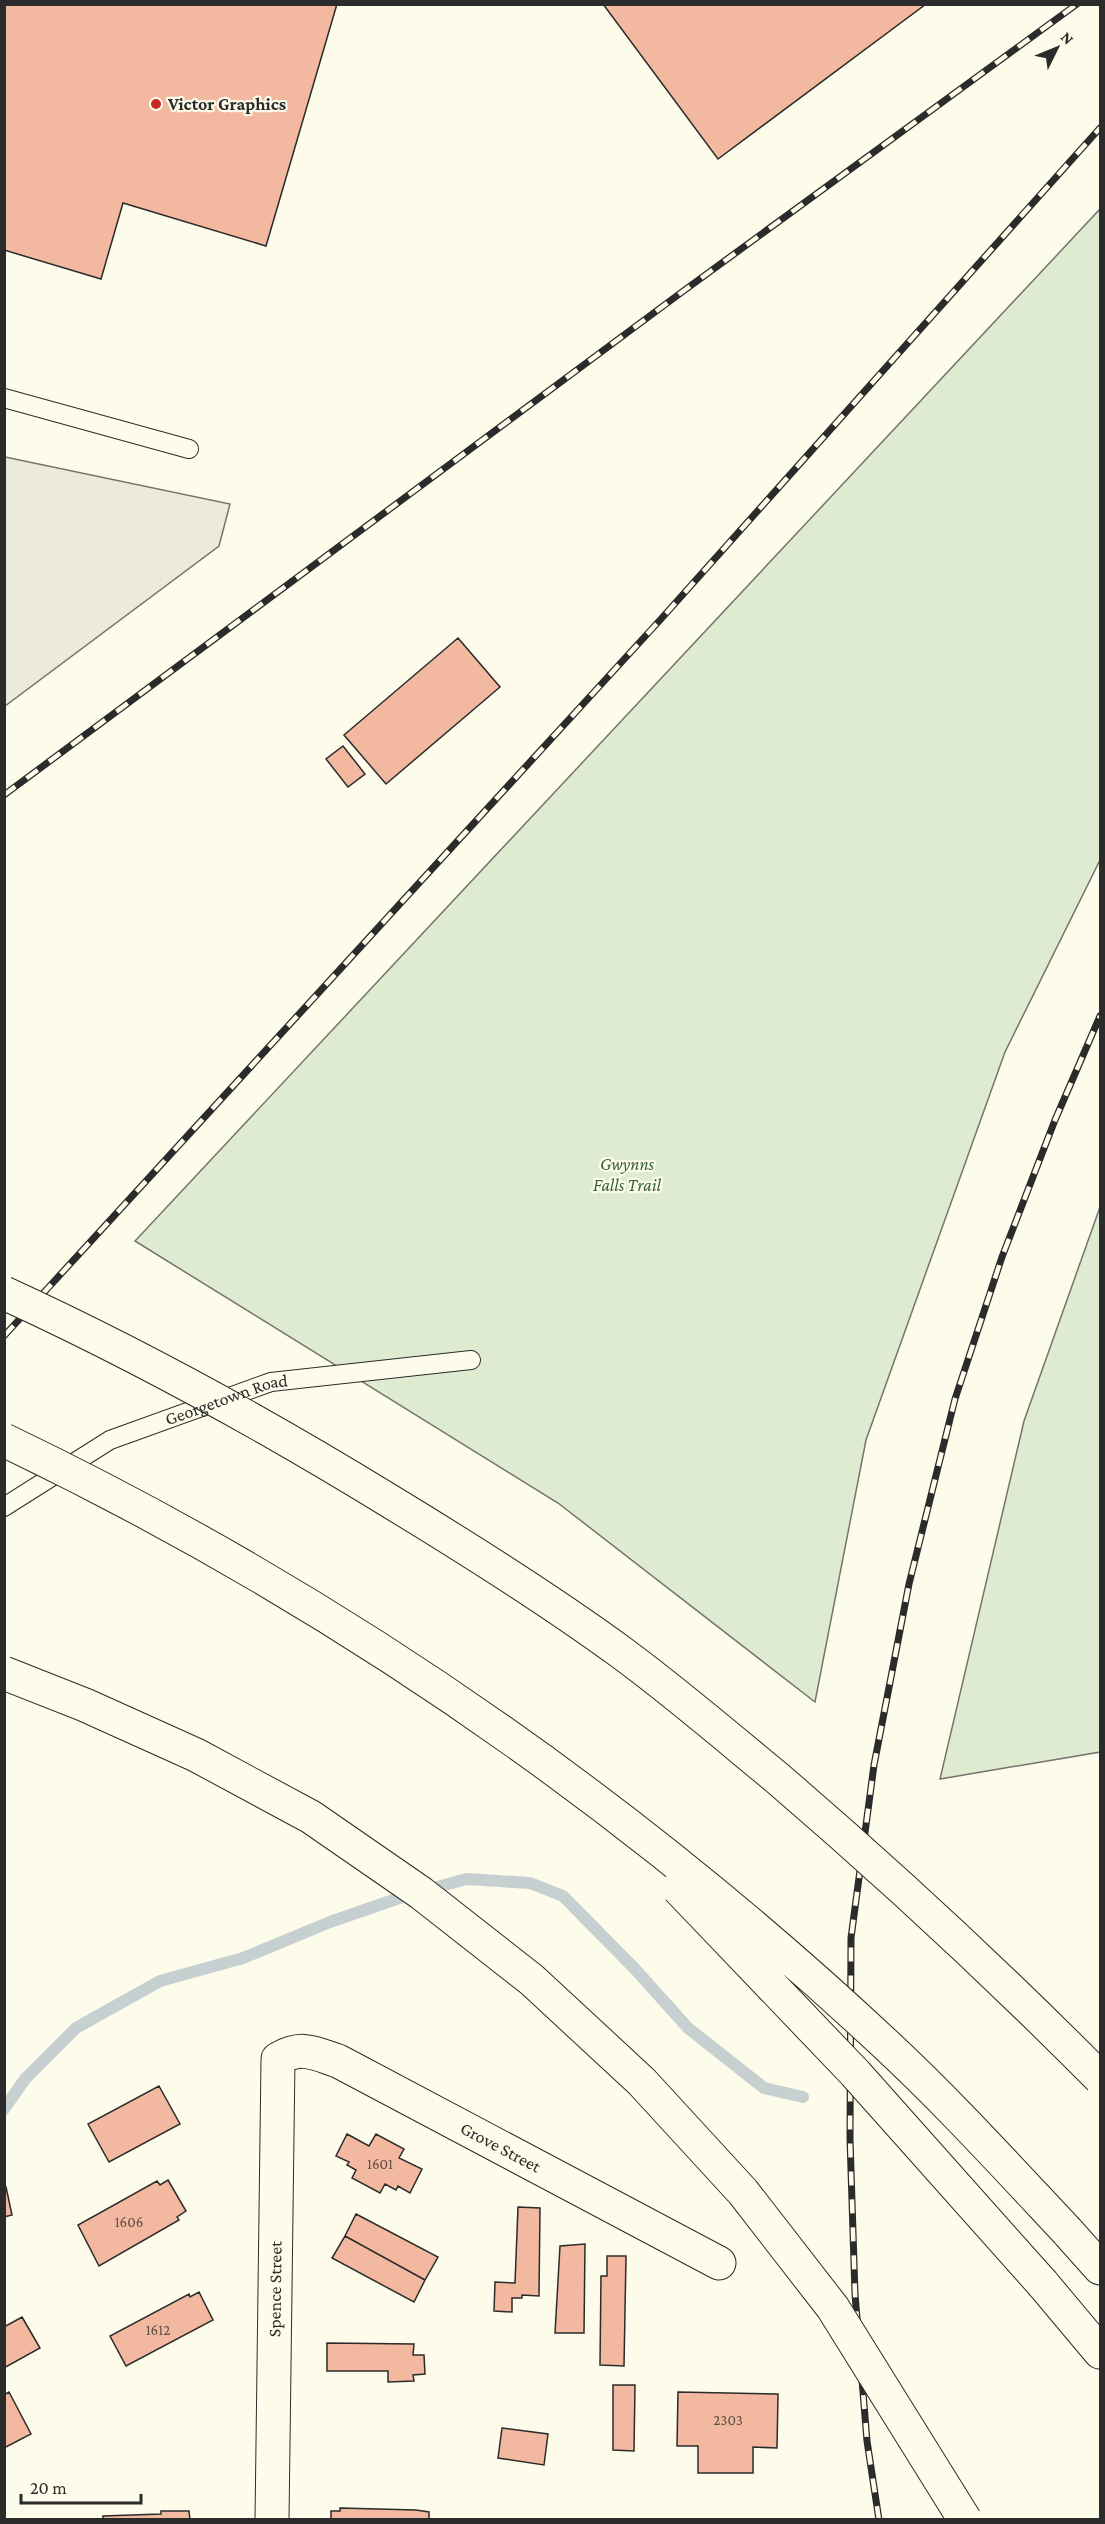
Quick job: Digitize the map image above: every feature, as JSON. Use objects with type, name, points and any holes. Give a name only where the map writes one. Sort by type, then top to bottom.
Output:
[{"type":"main road","points":[[4,1293],[110,1343],[266,1427],[453,1539],[622,1653],[731,1740],[882,1869],[971,1950],[1101,2078]]},
{"type":"main road","points":[[4,1440],[129,1502],[296,1597],[457,1700],[546,1763],[742,1917],[883,2041],[967,2125],[1101,2268]]},
{"type":"main road","points":[[4,1673],[85,1705],[196,1755],[311,1817],[421,1893],[532,1980],[642,2082],[743,2192],[833,2308],[965,2520]]},
{"type":"main road","points":[[546,1763],[637,1848],[792,2006],[1043,2284],[1101,2352]]},
{"type":"main road","name":"Grove Street","points":[[278,2058],[293,2050],[309,2052],[338,2061],[719,2263]]},
{"type":"main road","name":"Spence Street","points":[[272,2520],[278,2058]]},
{"type":"lane","points":[[4,398],[189,449]]},
{"type":"lane","name":"Georgetown Road","points":[[4,1507],[110,1440],[271,1382],[471,1360]]},
{"type":"green space","name":"Gwynns Falls Trail","points":[[1100,209],[1100,860],[1005,1052],[866,1440],[815,1702],[558,1503],[135,1241]]},
{"type":"green space","points":[[1100,1207],[1100,1752],[940,1779],[1024,1421]]},
{"type":"shaded area","points":[[5,457],[230,504],[219,546],[5,706]]},
{"type":"building","name":"Victor Graphics","points":[[4,4],[337,4],[266,246],[123,203],[101,279],[4,250]]},
{"type":"building","points":[[603,4],[926,4],[718,159]]},
{"type":"building","points":[[458,638],[500,687],[386,784],[344,735]]},
{"type":"building","points":[[343,746],[365,774],[348,787],[326,759]]},
{"type":"building","points":[[159,2086],[180,2124],[109,2162],[88,2124]]},
{"type":"building","points":[[347,2134],[369,2146],[376,2134],[404,2149],[399,2158],[422,2169],[410,2193],[398,2186],[396,2190],[385,2184],[380,2193],[352,2178],[356,2170],[347,2165],[349,2162],[336,2156]]},
{"type":"building","points":[[168,2180],[186,2211],[177,2217],[179,2220],[99,2266],[78,2225],[157,2181],[160,2185]]},
{"type":"building","points":[[6,2187],[12,2215],[4,2217],[4,2188]]},
{"type":"building","points":[[518,2207],[540,2208],[539,2296],[522,2295],[522,2298],[512,2298],[512,2312],[494,2311],[495,2282],[515,2283]]},
{"type":"building","points":[[356,2214],[438,2257],[425,2280],[345,2236]]},
{"type":"building","points":[[345,2236],[425,2280],[414,2302],[332,2258]]},
{"type":"building","points":[[585,2244],[584,2333],[555,2333],[560,2246]]},
{"type":"building","points":[[607,2256],[626,2256],[624,2366],[600,2365],[601,2276],[607,2276]]},
{"type":"building","points":[[199,2292],[213,2320],[126,2366],[110,2336],[189,2294],[190,2297]]},
{"type":"building","points":[[22,2317],[40,2348],[4,2368],[4,2327]]},
{"type":"building","points":[[327,2343],[414,2344],[413,2355],[424,2355],[425,2374],[413,2375],[414,2381],[388,2382],[388,2371],[327,2371]]},
{"type":"building","points":[[613,2385],[635,2385],[634,2451],[613,2450]]},
{"type":"building","points":[[9,2392],[31,2434],[4,2448],[4,2395]]},
{"type":"building","points":[[678,2392],[778,2394],[777,2448],[753,2447],[753,2473],[698,2473],[698,2446],[677,2446]]},
{"type":"building","points":[[502,2428],[548,2434],[544,2465],[498,2458]]},
{"type":"building","points":[[340,2508],[416,2510],[429,2512],[429,2520],[331,2520],[331,2511],[340,2511]]},
{"type":"building","points":[[161,2511],[189,2511],[190,2520],[103,2520],[103,2516],[161,2514]]},
{"type":"waterway","points":[[4,2109],[25,2079],[76,2028],[160,1981],[243,1958],[330,1922],[402,1897],[466,1879],[530,1883],[563,1896],[635,1969],[688,2028],[764,2088],[803,2097]]},
{"type":"railway","points":[[4,795],[682,292],[1077,4]]},
{"type":"railway","points":[[4,1336],[661,619],[1100,128]]},
{"type":"railway","points":[[879,2520],[867,2441],[855,2294],[850,2139],[851,1938],[874,1765],[909,1584],[955,1399],[1002,1257],[1055,1120],[1100,1016]]},
{"type":"place","name":"Victor Graphics","points":[[156,104]]}]
